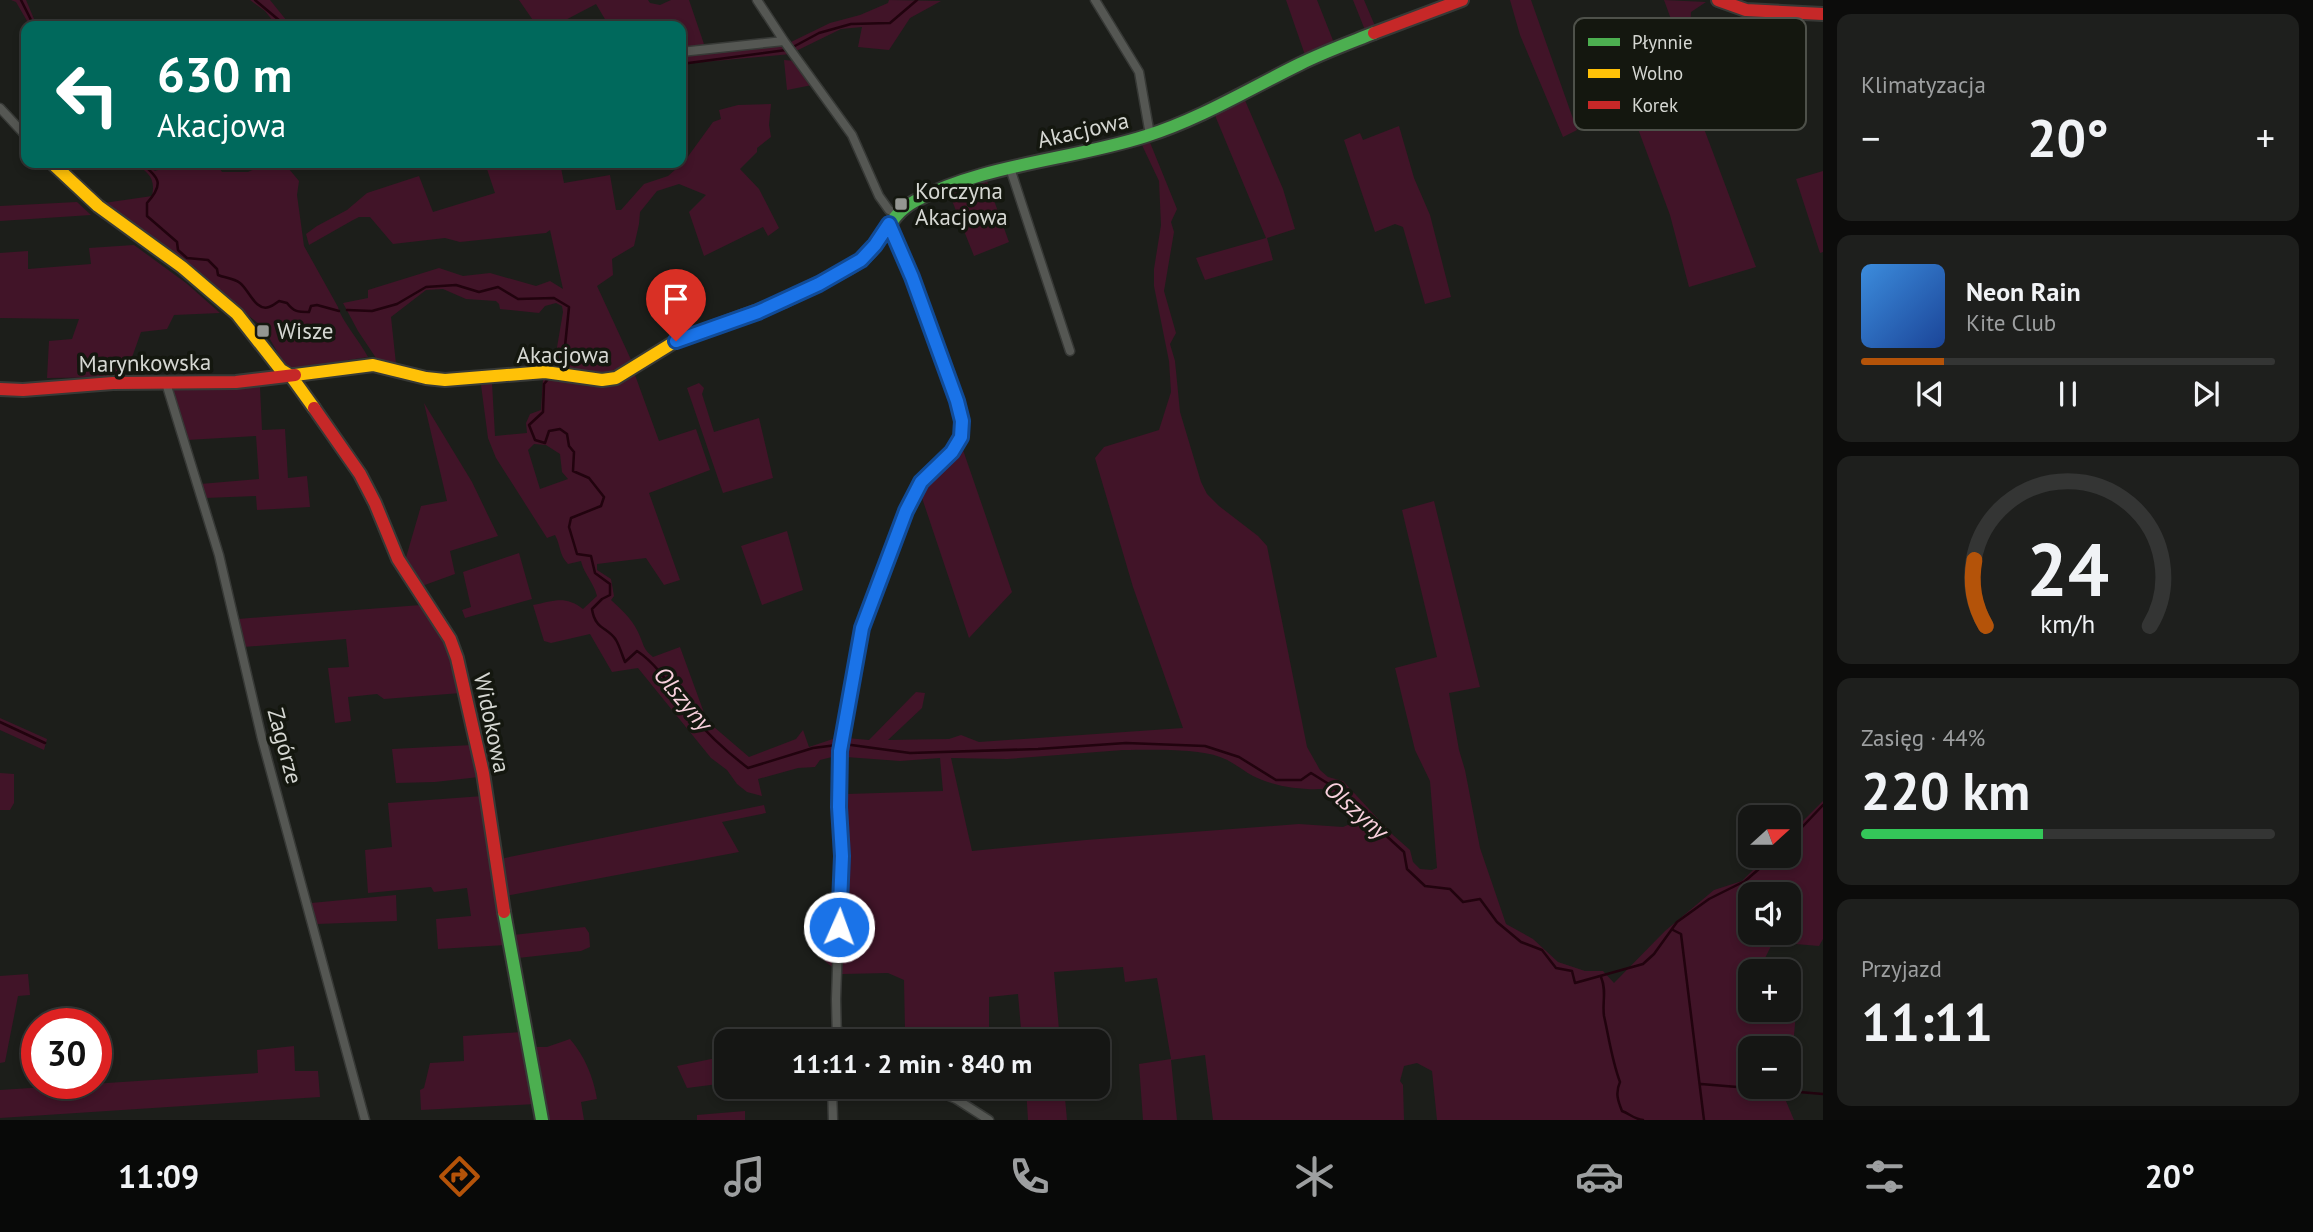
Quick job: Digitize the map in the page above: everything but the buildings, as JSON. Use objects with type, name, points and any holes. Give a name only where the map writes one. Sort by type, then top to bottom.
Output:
[{"type":"street","points":[[757,0],[852,135],[879,196],[893,219],[962,421],[961,437],[952,452],[921,482],[906,511],[862,628],[840,751],[842,856],[836,999],[838,1029]]},
{"type":"street","name":"Akacjowa","points":[[1096,0],[1139,72],[1150,135]]},
{"type":"street","name":"Akacjowa","points":[[291,376],[373,365],[445,380],[552,372],[601,380],[615,378],[676,341],[766,309],[845,270],[870,252],[893,219],[915,201],[948,187],[1010,168],[1112,147],[1150,135],[1207,111],[1303,62],[1462,0]]},
{"type":"street","points":[[1718,0],[1746,9],[1823,14]]},
{"type":"street","points":[[686,51],[785,41]]},
{"type":"street","points":[[0,108],[21,131]]},
{"type":"street","points":[[57,168],[98,206],[182,267],[237,314],[281,370],[291,376]]},
{"type":"street","points":[[1010,168],[1070,351]]},
{"type":"street","name":"Marynkowska","points":[[0,389],[23,390],[113,383],[236,382],[291,376]]},
{"type":"street","name":"Widokowa","points":[[291,376],[360,474],[398,559],[450,639],[457,658],[483,773],[496,868],[542,1120]]},
{"type":"street","name":"Zagórze","points":[[166,383],[219,555],[262,739],[365,1120]]},
{"type":"street","points":[[833,1099],[834,1120]]},
{"type":"street","points":[[956,1099],[989,1120]]},
{"type":"shaded area","points":[[11,0],[26,0],[35,21],[27,21],[16,2]]},
{"type":"shaded area","points":[[250,0],[270,0],[287,21],[273,21]]},
{"type":"shaded area","points":[[519,0],[648,0],[660,5],[671,0],[689,0],[705,47],[686,49],[686,21],[606,21],[596,4],[564,21],[534,21]]},
{"type":"shaded area","points":[[889,0],[941,1],[910,18],[889,50],[858,47],[862,27],[841,29],[796,51],[791,42],[830,23],[860,15],[888,3]]},
{"type":"shaded area","points":[[1286,0],[1317,0],[1334,43],[1305,55]]},
{"type":"shaded area","points":[[1353,0],[1364,0],[1375,26],[1365,30]]},
{"type":"shaded area","points":[[1510,0],[1531,0],[1574,122],[1574,130],[1577,130],[1563,137],[1520,35]]},
{"type":"shaded area","points":[[1664,0],[1706,2],[1691,12],[1691,18],[1671,18]]},
{"type":"shaded area","points":[[780,43],[791,54],[686,64],[686,54]]},
{"type":"shaded area","points":[[784,60],[795,61],[812,85],[787,90]]},
{"type":"shaded area","points":[[1244,98],[1283,189],[1295,229],[1267,238],[1273,260],[1205,280],[1196,258],[1266,238],[1214,113]]},
{"type":"shaded area","points":[[771,104],[771,137],[757,148],[757,152],[740,169],[759,189],[779,228],[768,236],[763,227],[704,256],[689,212],[706,195],[679,184],[657,191],[640,212],[634,246],[612,259],[613,275],[597,286],[633,364],[604,375],[568,370],[554,365],[563,312],[562,306],[556,303],[545,306],[539,313],[500,309],[496,301],[466,299],[443,289],[426,290],[391,317],[396,364],[378,361],[343,303],[368,298],[368,290],[439,268],[463,276],[490,273],[536,286],[550,281],[563,289],[550,230],[546,233],[460,242],[445,238],[393,244],[370,217],[359,217],[309,245],[306,234],[347,210],[367,193],[419,176],[433,212],[495,193],[487,168],[561,168],[564,183],[610,175],[616,210],[621,210],[644,184],[668,176],[677,168],[686,168],[686,159],[713,122],[721,119],[719,110],[738,105]]},
{"type":"shaded area","points":[[1399,126],[1414,178],[1430,215],[1451,297],[1425,304],[1403,227],[1395,224],[1375,232],[1344,140],[1360,133],[1363,140]]},
{"type":"shaded area","points":[[1638,130],[1705,130],[1756,267],[1689,287],[1670,215]]},
{"type":"shaded area","points":[[1149,140],[1177,209],[1171,222],[1174,232],[1164,291],[1176,333],[1170,344],[1175,361],[1180,412],[1207,494],[1267,546],[1307,747],[1320,770],[1328,777],[1343,781],[1410,850],[1413,862],[1420,869],[1437,868],[1430,781],[1415,750],[1395,668],[1437,657],[1402,510],[1434,501],[1480,687],[1449,693],[1480,848],[1506,924],[1533,939],[1558,962],[1585,971],[1603,971],[1614,983],[1665,931],[1714,890],[1738,882],[1738,945],[1772,945],[1764,959],[1738,959],[1738,1022],[1795,1022],[1794,1036],[1738,1036],[1738,1099],[1785,1099],[1794,1120],[1437,1120],[1432,1071],[1417,1063],[1404,1066],[1400,1081],[1403,1085],[1404,1120],[1213,1120],[1205,1055],[1171,1060],[1177,1120],[1143,1120],[1139,1064],[1171,1059],[1157,978],[1125,982],[1123,967],[1054,972],[1059,1029],[1021,1029],[1018,994],[989,997],[989,1029],[905,1029],[904,980],[888,973],[842,974],[847,794],[943,791],[940,758],[900,761],[846,757],[847,738],[869,740],[916,692],[925,693],[922,708],[888,740],[949,739],[961,735],[979,742],[1183,728],[1133,587],[1095,458],[1104,447],[1159,430],[1171,392],[1169,361],[1154,286],[1161,225],[1159,181],[1141,143]],"holes":[[[1123,750],[1210,754],[1233,763],[1253,776],[1278,785],[1322,789],[1355,822],[1343,827],[1299,824],[972,851],[951,758],[1007,759]]]},
{"type":"shaded area","points":[[150,168],[155,171],[164,168],[219,168],[222,172],[248,172],[257,168],[288,168],[299,181],[297,195],[304,246],[368,357],[291,369],[286,367],[263,327],[104,203],[152,196],[152,180],[143,169]]},
{"type":"shaded area","points":[[1823,171],[1823,252],[1820,253],[1796,179]]},
{"type":"shaded area","points":[[987,181],[1009,242],[974,256],[949,193]]},
{"type":"shaded area","points":[[77,202],[91,215],[0,221],[0,206]]},
{"type":"shaded area","points":[[134,245],[186,283],[220,313],[174,315],[167,329],[141,332],[125,377],[47,378],[49,341],[72,339],[79,319],[0,318],[0,253],[28,251],[28,269],[91,264],[89,248]]},
{"type":"shaded area","points":[[635,375],[659,441],[696,429],[710,470],[649,493],[680,580],[664,585],[646,558],[597,564],[597,570],[611,579],[614,596],[611,600],[633,623],[645,648],[653,657],[680,647],[707,721],[749,757],[796,739],[803,730],[809,747],[838,735],[836,756],[820,760],[815,767],[798,768],[758,779],[762,796],[747,792],[727,770],[711,758],[638,668],[612,672],[590,634],[551,643],[544,641],[533,605],[565,601],[583,609],[597,596],[581,561],[568,564],[565,561],[555,535],[547,538],[496,458],[488,438],[481,385],[492,383],[495,436],[527,433],[526,423],[530,414],[541,410],[543,379],[593,386],[614,383]],"holes":[[[534,444],[546,445],[560,454],[562,472],[568,479],[540,489],[528,450]]]},
{"type":"shaded area","points":[[699,383],[704,388],[702,394],[714,432],[759,418],[773,478],[723,493],[687,388]]},
{"type":"shaded area","points":[[260,387],[262,430],[285,429],[288,478],[307,476],[310,507],[257,510],[256,496],[205,498],[200,484],[259,479],[256,436],[187,440],[172,390]]},
{"type":"shaded area","points":[[424,403],[472,482],[498,536],[450,551],[455,574],[422,586],[405,561],[421,506],[447,501]]},
{"type":"shaded area","points":[[963,450],[1012,592],[969,638],[920,492],[927,481]]},
{"type":"shaded area","points":[[787,531],[803,590],[762,605],[741,546]]},
{"type":"shaded area","points":[[519,553],[532,599],[465,618],[462,610],[471,607],[463,572]]},
{"type":"shaded area","points":[[421,605],[446,646],[461,693],[384,699],[377,694],[348,697],[351,721],[335,723],[328,668],[349,667],[346,639],[243,647],[238,619]]},
{"type":"shaded area","points":[[0,718],[47,739],[44,750],[0,730]]},
{"type":"shaded area","points":[[473,745],[479,777],[396,783],[392,749]]},
{"type":"shaded area","points":[[0,773],[14,774],[14,803],[10,810],[0,810]]},
{"type":"shaded area","points":[[483,796],[506,945],[438,949],[436,919],[471,916],[467,888],[434,892],[431,887],[368,893],[365,850],[392,847],[388,803]]},
{"type":"shaded area","points":[[1823,801],[1823,939],[1819,946],[1801,944],[1801,882],[1739,882],[1755,868],[1801,868],[1801,823]]},
{"type":"shaded area","points":[[764,805],[766,813],[722,822],[739,852],[506,896],[500,859]]},
{"type":"shaded area","points":[[396,895],[397,921],[317,924],[311,903]]},
{"type":"shaded area","points":[[818,921],[826,955],[835,962],[834,968],[820,953]]},
{"type":"shaded area","points":[[585,927],[589,933],[590,947],[581,951],[518,958],[513,935]]},
{"type":"shaded area","points":[[28,974],[30,995],[18,996],[5,1062],[0,1063],[0,976]]},
{"type":"shaded area","points":[[521,1032],[536,1104],[421,1110],[420,1090],[424,1088],[430,1063],[464,1061],[463,1036]]},
{"type":"shaded area","points":[[570,1039],[588,1067],[597,1099],[581,1102],[584,1120],[545,1120],[533,1047],[547,1047]]},
{"type":"shaded area","points":[[294,1046],[295,1071],[318,1071],[320,1097],[0,1118],[0,1090],[21,1089],[21,1099],[112,1099],[112,1083],[258,1073],[257,1050]]},
{"type":"shaded area","points":[[714,1058],[714,1085],[687,1088],[677,1066]]},
{"type":"shaded area","points":[[1027,1099],[1065,1099],[1067,1120],[1028,1120]]},
{"type":"shaded area","points":[[745,1111],[745,1120],[697,1120],[697,1115]]},
{"type":"waterway","name":"Olszyny","points":[[21,0],[32,21]]},
{"type":"waterway","points":[[255,0],[280,21]]},
{"type":"waterway","points":[[793,47],[819,33],[851,24],[890,23],[917,0]]},
{"type":"waterway","points":[[686,63],[786,50]]},
{"type":"waterway","name":"Olszyny","points":[[146,168],[158,182],[156,191],[147,203],[147,216],[177,242],[178,250],[187,258],[208,260],[217,269],[218,275],[240,283],[253,300],[264,308],[279,301],[287,303],[299,312],[309,312],[311,306],[317,305],[339,311]]},
{"type":"waterway","name":"Olszyny","points":[[347,310],[372,311],[397,304],[426,287],[456,285],[479,292],[498,287],[518,299],[554,298],[569,307],[564,356],[555,370]]},
{"type":"waterway","name":"Olszyny","points":[[549,378],[544,384],[543,412],[529,425],[535,440],[545,443],[549,431],[560,429],[567,434],[569,446],[574,452],[573,471],[589,478],[604,497],[601,506],[571,518],[569,527],[577,554],[591,556],[595,573],[610,584],[610,595],[592,609],[599,625],[616,640],[625,662],[637,651],[645,657],[704,729],[748,768],[813,748],[837,745]]},
{"type":"waterway","points":[[0,722],[45,743]]},
{"type":"waterway","name":"Olszyny","points":[[844,744],[910,753],[1126,743],[1205,746],[1239,757],[1276,780],[1301,780],[1311,773],[1332,786],[1404,852],[1407,869],[1425,886],[1450,889],[1463,902],[1480,899],[1497,922],[1521,942],[1542,950],[1556,968],[1572,971],[1575,983],[1643,964],[1654,954],[1677,922],[1709,899],[1745,881],[1760,868]]},
{"type":"waterway","points":[[1801,828],[1823,805]]},
{"type":"waterway","points":[[1673,930],[1681,934],[1704,1120]]},
{"type":"waterway","points":[[1601,977],[1604,987],[1604,1016],[1620,1082],[1617,1093],[1619,1104],[1622,1111],[1643,1120]]},
{"type":"waterway","points":[[1701,1084],[1823,1094]]},
{"type":"traffic: fast","points":[[839,273],[867,255],[907,206],[941,189],[998,171],[1118,144],[1166,129],[1309,60],[1374,33]]},
{"type":"traffic: fast","points":[[504,912],[542,1120]]},
{"type":"traffic: slow","points":[[57,168],[98,206],[182,267],[237,314],[281,370],[291,376],[314,408]]},
{"type":"traffic: slow","points":[[295,375],[373,365],[445,380],[545,372],[602,380],[616,378],[676,341],[784,301],[839,273]]},
{"type":"traffic: jam","points":[[1374,33],[1462,0]]},
{"type":"traffic: jam","points":[[1718,0],[1746,10],[1823,14]]},
{"type":"traffic: jam","points":[[0,389],[23,390],[113,383],[236,382],[295,375]]},
{"type":"traffic: jam","points":[[314,408],[360,474],[398,559],[450,639],[457,658],[483,773],[504,912]]},
{"type":"place","name":"Korczyna Akacjowa","points":[[901,204]]},
{"type":"place","name":"Wisze","points":[[263,331]]},
{"type":"route","points":[[676,341],[758,312],[819,284],[861,260],[870,252],[889,224],[912,277],[957,401],[962,421],[961,437],[952,452],[921,482],[906,511],[862,628],[840,751],[842,856],[839,927]]}]
